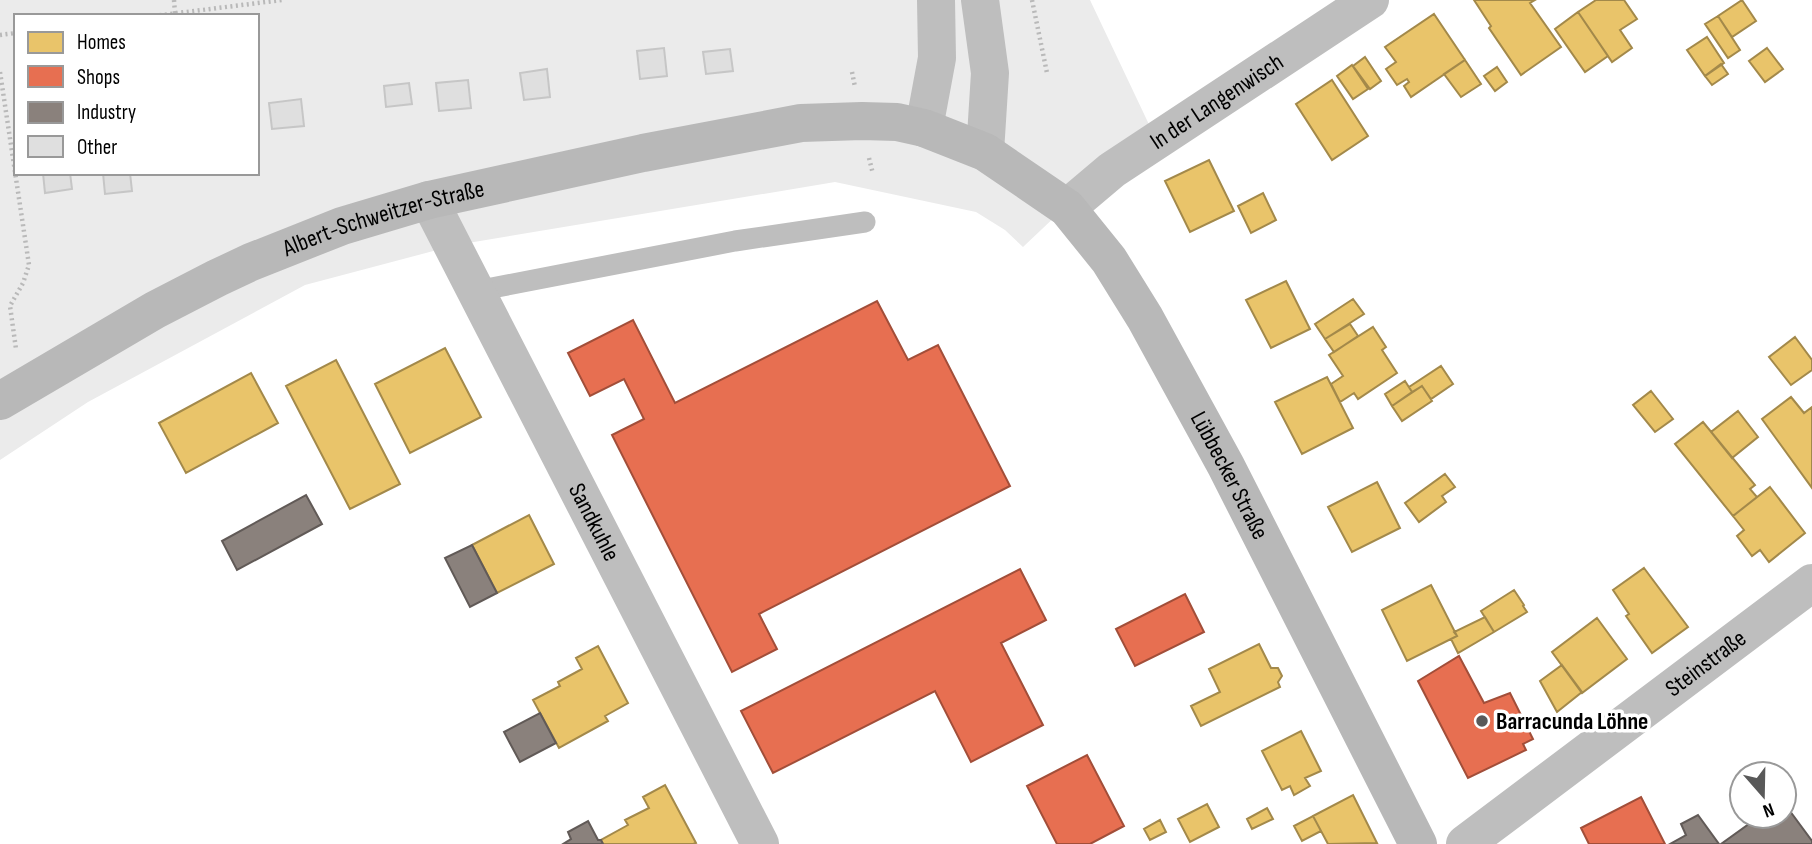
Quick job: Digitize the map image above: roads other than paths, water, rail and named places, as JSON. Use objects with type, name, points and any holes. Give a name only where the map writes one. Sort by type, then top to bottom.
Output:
[{"type":"main road","name":"Lübbecker Straße","points":[[801,123],[897,122],[924,128],[985,152],[1067,208],[1109,260],[1152,330],[1227,466],[1418,844]]},
{"type":"main road","name":"Albert-Schweitzer-Straße","points":[[0,401],[155,310],[228,272],[342,226],[429,200],[643,153],[801,123]]},
{"type":"street","points":[[924,128],[937,58],[936,0]]},
{"type":"street","points":[[980,0],[990,73],[985,152]]},
{"type":"street","name":"In der Langenwisch","points":[[1067,208],[1112,170],[1370,0]]},
{"type":"street","name":"Sandkuhle","points":[[429,200],[760,844]]},
{"type":"street","name":"Steinstraße","points":[[1465,844],[1812,583]]},
{"type":"lane","points":[[476,290],[736,241],[865,222]]},
{"type":"place","name":"Barracunda Löhne","points":[[1482,721]]}]
